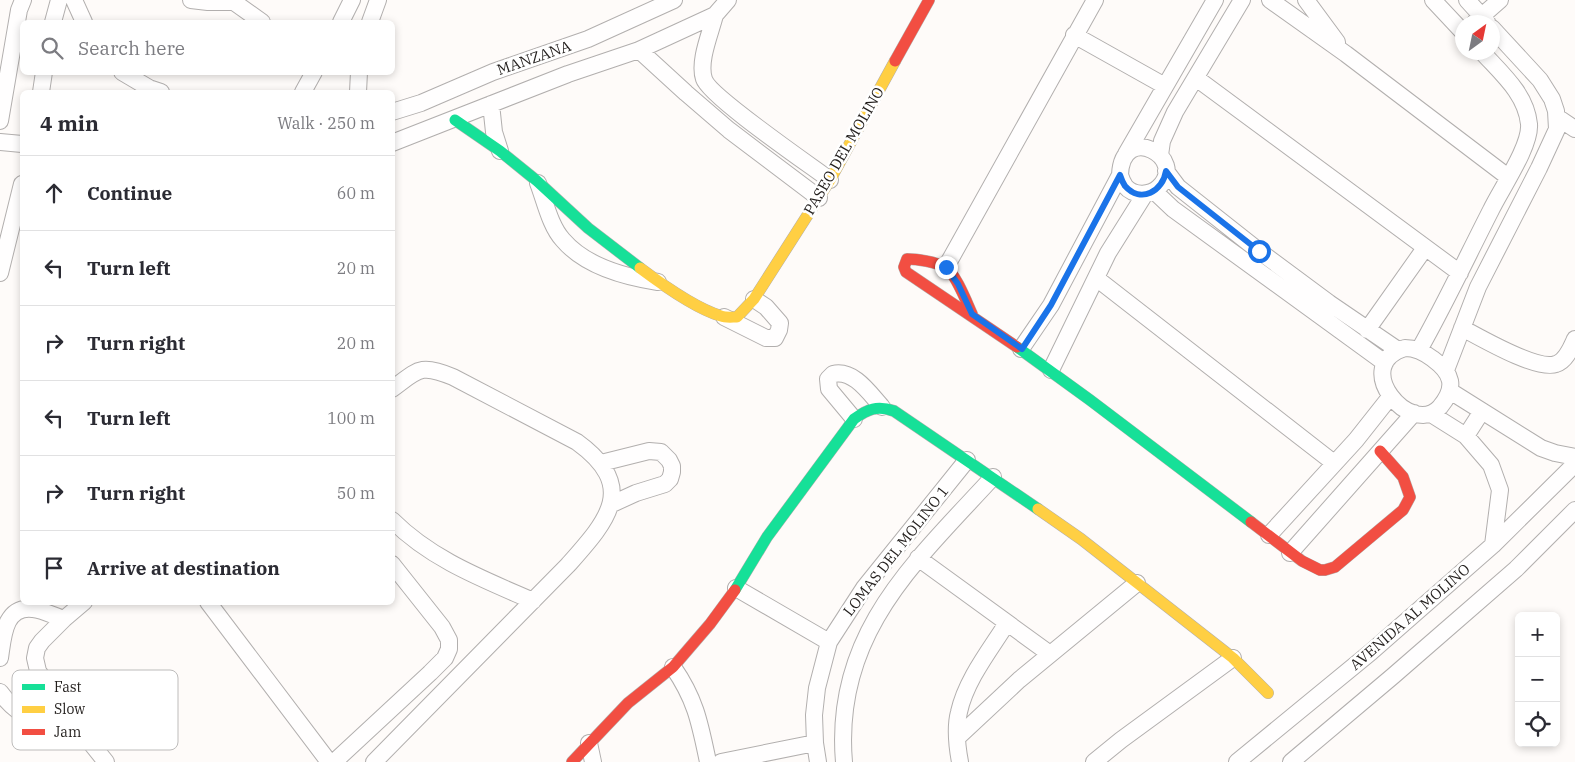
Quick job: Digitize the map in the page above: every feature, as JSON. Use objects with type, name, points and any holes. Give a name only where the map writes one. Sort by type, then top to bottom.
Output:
[{"type":"street","points":[[0,121],[19,10],[23,0]]},
{"type":"street","points":[[54,20],[59,0]]},
{"type":"street","points":[[74,0],[83,20]]},
{"type":"street","points":[[191,0],[208,2],[233,1],[259,20]]},
{"type":"street","points":[[342,20],[352,0]]},
{"type":"street","points":[[371,20],[378,0]]},
{"type":"street","name":"MANZANA","points":[[395,111],[421,103],[493,72],[558,51],[674,0]]},
{"type":"street","points":[[395,142],[568,74],[640,50],[715,15],[728,0]]},
{"type":"street","name":"PASEO DEL MOLINO","points":[[724,317],[737,317],[754,300],[830,180],[930,0]]},
{"type":"street","points":[[946,267],[1095,0]]},
{"type":"street","points":[[1215,0],[1120,164],[1120,175],[1125,186],[1134,192],[1150,193],[1385,364]]},
{"type":"street","points":[[1160,154],[1166,129],[1242,0]]},
{"type":"street","points":[[1270,0],[1346,54],[1508,177]]},
{"type":"street","points":[[1306,0],[1346,54]]},
{"type":"street","points":[[1433,0],[1455,24]]},
{"type":"street","points":[[1446,14],[1461,0]]},
{"type":"street","points":[[1467,0],[1479,15]]},
{"type":"street","points":[[1489,15],[1500,0]]},
{"type":"street","points":[[715,15],[704,56],[702,70],[704,80],[722,100],[830,180]]},
{"type":"street","points":[[1074,35],[1165,86]]},
{"type":"street","points":[[1446,370],[1478,286],[1557,129],[1557,117],[1552,99],[1540,80],[1500,39]]},
{"type":"street","points":[[640,50],[686,94],[819,198]]},
{"type":"street","points":[[558,51],[568,74]]},
{"type":"street","points":[[1419,350],[1520,157],[1528,137],[1530,128],[1524,104],[1516,88],[1490,60]]},
{"type":"street","points":[[41,90],[44,75]]},
{"type":"street","points":[[127,75],[150,90]]},
{"type":"street","points":[[304,90],[312,75]]},
{"type":"street","points":[[358,90],[359,75]]},
{"type":"street","points":[[1196,78],[1460,273]]},
{"type":"street","points":[[686,94],[704,80]]},
{"type":"street","points":[[491,104],[494,132],[500,151]]},
{"type":"street","points":[[1557,117],[1575,128]]},
{"type":"street","points":[[454,120],[500,151],[537,181],[588,228],[660,283],[708,312],[724,317],[761,336],[770,339],[775,338],[780,323],[766,307],[754,300]]},
{"type":"street","points":[[0,142],[20,144]]},
{"type":"street","points":[[1051,370],[1120,232],[1150,193],[1161,186],[1165,179],[1165,162],[1160,154],[1152,149],[1143,147],[1134,149],[1126,154]]},
{"type":"street","points":[[1520,157],[1539,168]]},
{"type":"street","points":[[1166,171],[1178,187],[1259,251],[1367,330],[1398,350]]},
{"type":"street","points":[[1022,349],[1051,305],[1120,175]]},
{"type":"street","points":[[537,181],[562,240],[578,254],[630,278],[660,283]]},
{"type":"street","points":[[0,273],[20,192]]},
{"type":"street","points":[[1367,330],[1425,248]]},
{"type":"street","points":[[972,314],[958,284],[946,267],[911,258],[907,259],[904,267],[906,272],[972,314],[1022,349],[1269,535],[1290,553],[1320,570],[1335,567],[1403,510],[1410,497],[1403,476],[1380,451]]},
{"type":"street","points":[[1096,278],[1334,463]]},
{"type":"street","points":[[1462,328],[1520,357],[1537,363],[1555,365],[1563,360],[1575,340]]},
{"type":"street","points":[[1431,414],[1443,404],[1450,391],[1451,384],[1446,370],[1419,350],[1405,348],[1398,350],[1390,356],[1385,364],[1383,383],[1390,397],[1396,403],[1414,413],[1431,414],[1466,436],[1491,465],[1500,490],[1493,545]]},
{"type":"street","points":[[374,762],[534,601],[596,533],[612,504],[612,490],[608,475],[592,453],[577,442],[453,376],[437,370],[424,368],[414,372],[395,387]]},
{"type":"street","points":[[854,419],[829,389],[828,379],[833,374],[844,374],[853,378],[882,407]]},
{"type":"street","points":[[1450,391],[1540,448],[1575,457]]},
{"type":"street","points":[[1269,535],[1390,397]]},
{"type":"street","points":[[572,762],[628,704],[674,667],[710,624],[736,588],[768,537],[854,419],[869,408],[882,407],[894,411],[1081,539],[1232,658],[1268,693]]},
{"type":"street","points":[[1466,436],[1482,411]]},
{"type":"street","points":[[1290,553],[1414,413]]},
{"type":"street","points":[[601,463],[649,451],[661,452],[670,460],[672,466],[670,479],[665,484],[636,493],[612,504]]},
{"type":"street","name":"LOMAS DEL MOLINO 1","points":[[818,762],[814,715],[817,688],[828,642],[864,588],[967,460]]},
{"type":"street","name":"AVENIDA AL MOLINO","points":[[1238,762],[1371,652],[1493,545],[1575,464]]},
{"type":"street","name":"LOMAS DEL MOLINO 1","points":[[844,762],[845,711],[850,677],[867,632],[889,595],[918,558],[993,477]]},
{"type":"street","points":[[1291,762],[1509,575],[1575,510]]},
{"type":"street","points":[[395,523],[434,554],[464,570],[534,601]]},
{"type":"street","points":[[918,558],[1050,654]]},
{"type":"street","points":[[334,762],[430,674],[445,658],[449,649],[449,640],[442,627],[395,568]]},
{"type":"street","points":[[957,738],[1019,680],[1137,582]]},
{"type":"street","points":[[736,588],[828,642]]},
{"type":"street","points":[[38,670],[35,658],[42,641],[80,605]]},
{"type":"street","points":[[210,605],[329,762]]},
{"type":"street","points":[[0,658],[8,622],[12,614],[19,610],[33,609],[64,619]]},
{"type":"street","points":[[960,762],[957,738],[959,712],[975,672],[1007,623]]},
{"type":"street","points":[[1094,762],[1232,658]]},
{"type":"street","points":[[674,667],[693,700],[708,762]]},
{"type":"street","points":[[0,692],[12,707]]},
{"type":"street","points":[[589,743],[593,762]]},
{"type":"street","points":[[721,762],[815,743]]},
{"type":"street","points":[[97,750],[106,762]]},
{"type":"traffic: fast","points":[[455,120],[500,151],[537,181],[588,228],[640,268]]},
{"type":"traffic: fast","points":[[1017,347],[1251,522]]},
{"type":"traffic: fast","points":[[735,590],[767,537],[854,419],[873,409],[883,408],[894,411],[1038,509]]},
{"type":"traffic: slow","points":[[640,268],[701,308],[723,317],[737,317],[754,299],[830,180],[895,61]]},
{"type":"traffic: slow","points":[[1038,509],[1081,539],[1233,658],[1268,693]]},
{"type":"traffic: jam","points":[[895,61],[929,0]]},
{"type":"traffic: jam","points":[[972,314],[949,270],[932,262],[907,259],[904,267],[906,272],[1017,347]]},
{"type":"traffic: jam","points":[[1251,522],[1302,561],[1320,570],[1335,567],[1403,510],[1410,497],[1403,477],[1380,451]]},
{"type":"traffic: jam","points":[[572,762],[628,703],[673,667],[710,624],[735,590]]},
{"type":"route","points":[[946,267],[958,284],[972,314],[1022,349],[1051,305],[1120,175],[1125,186],[1134,192],[1145,194],[1161,186],[1165,179],[1166,171],[1178,187],[1259,251]]}]
